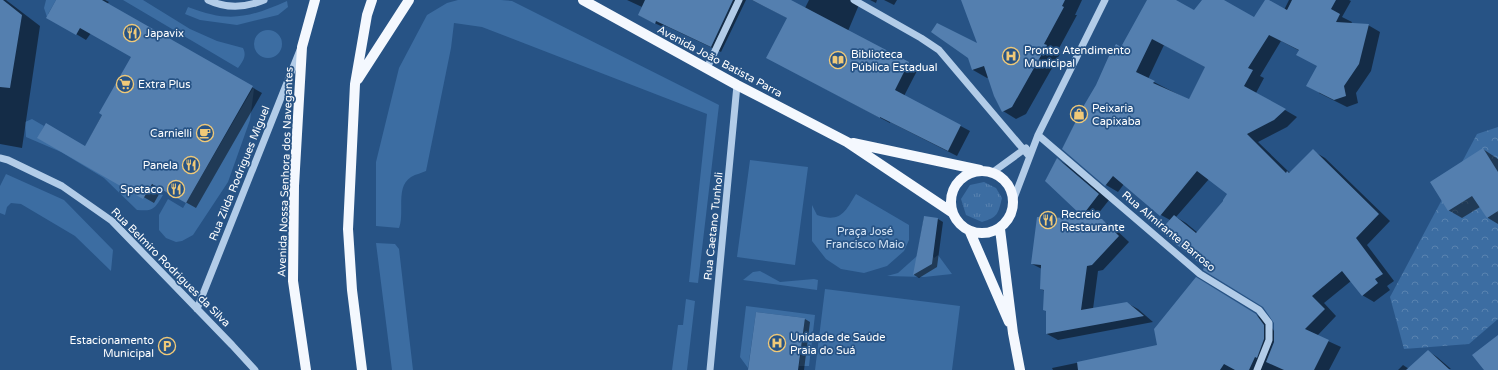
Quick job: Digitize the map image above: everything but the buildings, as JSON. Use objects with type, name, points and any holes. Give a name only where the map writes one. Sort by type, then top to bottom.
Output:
[{"type":"main road","name":"Avenida Nossa Senhora dos Navegantes","points":[[306,370],[293,281],[294,186],[302,46],[315,0]]},
{"type":"main road","points":[[362,370],[352,290],[348,229],[355,84],[367,14],[372,0]]},
{"type":"main road","points":[[355,84],[409,0]]},
{"type":"main road","name":"Avenida João Batista Parra","points":[[583,0],[738,85],[847,142],[953,213]]},
{"type":"main road","name":"Avenida João Batista Parra","points":[[847,142],[982,170]]},
{"type":"main road","points":[[970,232],[983,234],[1000,229],[1008,221],[1012,211],[1014,198],[1011,189],[1002,177],[993,172],[982,170],[968,174],[955,187],[951,199],[953,213],[958,222],[970,232],[1013,333]]},
{"type":"main road","points":[[1000,229],[1013,333],[1020,370]]},
{"type":"street","points":[[208,0],[216,4],[235,7],[252,5],[264,0]]},
{"type":"street","points":[[707,68],[739,0]]},
{"type":"street","points":[[854,0],[921,38],[939,50],[1029,156]]},
{"type":"street","points":[[1014,198],[1038,135],[1105,0]]},
{"type":"street","name":"Rua Zilda Rodrigues Miguel","points":[[197,309],[302,46]]},
{"type":"street","name":"Rua Caetano Tunholi","points":[[710,370],[738,85]]},
{"type":"street","name":"Rua Almirante Barroso","points":[[1038,135],[1200,274],[1259,310],[1269,323],[1269,340],[1257,370]]},
{"type":"street","points":[[993,172],[1035,143]]},
{"type":"street","name":"Rua Belmiro Rodrigues da Silva","points":[[0,158],[8,160],[62,186],[112,222],[255,370]]},
{"type":"green space","points":[[46,0],[56,0],[48,14],[76,32],[47,17],[44,8]]},
{"type":"green space","points":[[123,0],[143,0],[190,29],[217,41],[243,48],[245,54],[243,61],[238,68]]},
{"type":"green space","points":[[458,0],[512,1],[719,105],[698,283],[689,282],[707,114],[482,27],[454,23],[451,48],[426,171],[411,177],[406,181],[403,187],[401,222],[399,228],[376,226],[376,162],[399,68],[427,15],[447,3]]},
{"type":"green space","points":[[287,1],[288,7],[278,15],[237,25],[200,20],[185,14],[188,7],[202,12],[227,17],[249,15]]},
{"type":"green space","points":[[268,30],[278,34],[282,44],[278,54],[268,58],[258,54],[254,44],[258,34]]},
{"type":"green space","points":[[253,88],[250,120],[228,182],[193,235],[182,241],[176,242],[166,238],[159,230],[159,215],[168,199],[183,208]]},
{"type":"green space","points":[[32,119],[44,126],[38,138],[144,197],[149,188],[163,195],[155,207],[150,210],[137,210],[104,178],[61,152],[26,137],[25,122]]},
{"type":"green space","points":[[1498,127],[1498,319],[1469,344],[1404,349],[1390,297],[1477,134]]},
{"type":"green space","points":[[750,160],[808,167],[795,265],[737,257]]},
{"type":"green space","points":[[6,174],[64,200],[113,250],[111,271],[75,236],[21,204],[11,203],[7,207],[5,215],[0,213],[0,186]]},
{"type":"green space","points":[[984,182],[996,188],[1002,198],[996,214],[982,222],[966,215],[961,199],[970,185]]},
{"type":"green space","name":"Praça José Francisco Maio","points":[[856,194],[909,225],[909,240],[904,251],[887,266],[864,273],[841,269],[826,259],[812,241],[812,205],[817,215],[832,218],[837,217],[845,211]]},
{"type":"green space","points":[[376,243],[395,244],[399,249],[413,370],[392,370]]},
{"type":"green space","points":[[932,253],[934,258],[938,255],[952,274],[924,277],[887,276],[898,273],[917,256]]},
{"type":"green space","points":[[760,271],[780,282],[814,279],[818,280],[817,290],[743,280],[753,272]]},
{"type":"green space","points":[[825,289],[960,306],[952,370],[815,370]]},
{"type":"green space","points":[[686,299],[695,301],[687,370],[672,370],[678,325],[683,325]]},
{"type":"green space","points":[[746,306],[815,315],[809,366],[799,366],[805,318],[756,312],[748,368],[740,357]]},
{"type":"place","name":"Japavix","points":[[132,33]]},
{"type":"place","name":"Pronto Atendimento Municipal","points":[[1011,56]]},
{"type":"place","name":"Biblioteca Pública Estadual","points":[[838,60]]},
{"type":"place","name":"Extra Plus","points":[[125,84]]},
{"type":"place","name":"Peixaria Capixaba","points":[[1079,114]]},
{"type":"place","name":"Carnielli","points":[[205,133]]},
{"type":"place","name":"Panela","points":[[191,165]]},
{"type":"place","name":"Spetaco","points":[[176,189]]},
{"type":"place","name":"Recreio Restaurante","points":[[1048,220]]},
{"type":"place","name":"Unidade de Saúde Praia do Suá","points":[[777,343]]},
{"type":"place","name":"Estacionamento Municipal","points":[[167,346]]}]
